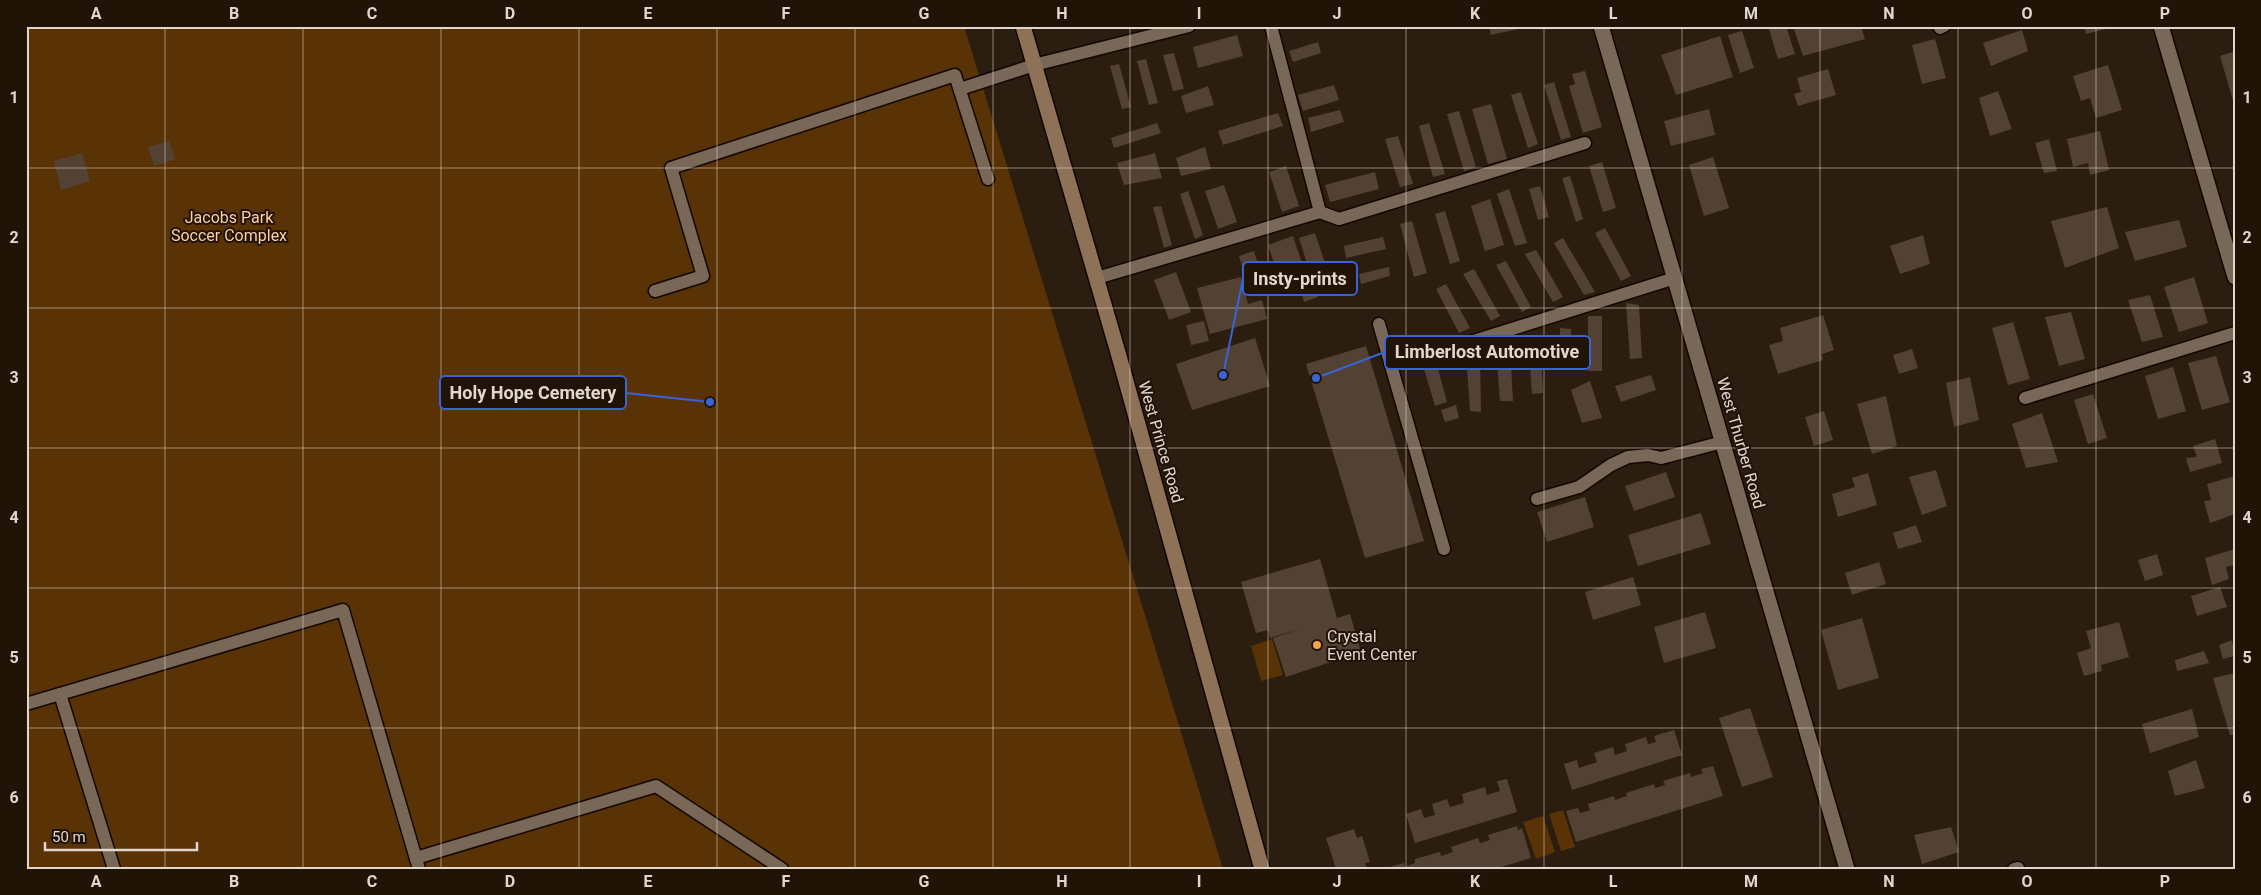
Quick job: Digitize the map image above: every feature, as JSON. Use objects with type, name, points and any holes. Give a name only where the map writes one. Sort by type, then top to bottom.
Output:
[{"type":"main road","name":"West Prince Road","points":[[1023,26],[1097,278],[1262,869]]},
{"type":"street","name":"West Thurber Road","points":[[1601,26],[1847,869]]},
{"type":"street","points":[[2161,26],[2235,277]]},
{"type":"lane","points":[[960,89],[1034,65],[1189,26]]},
{"type":"lane","points":[[1270,26],[1320,212]]},
{"type":"lane","points":[[655,291],[703,276],[671,168],[955,75],[988,179]]},
{"type":"lane","points":[[1097,278],[1320,212],[1339,219],[1585,143]]},
{"type":"lane","points":[[1432,354],[1675,278]]},
{"type":"lane","points":[[1379,324],[1444,549]]},
{"type":"lane","points":[[2025,398],[2235,333]]},
{"type":"lane","points":[[1537,499],[1579,487],[1611,465],[1628,457],[1648,455],[1661,458],[1723,442]]},
{"type":"lane","points":[[26,704],[343,610],[418,864],[656,786],[782,869]]},
{"type":"lane","points":[[60,694],[114,869]]},
{"type":"green space","name":"Jacobs Park Soccer Complex","points":[[26,26],[964,26],[1223,869],[26,869]]},
{"type":"green space","points":[[1272,639],[1283,675],[1261,681],[1251,646]]},
{"type":"green space","points":[[1563,810],[1575,847],[1561,851],[1549,814]]},
{"type":"green space","points":[[1543,816],[1555,852],[1536,859],[1523,822]]},
{"type":"building","points":[[1489,26],[1527,26],[1527,27],[1491,35]]},
{"type":"building","points":[[1768,26],[1786,26],[1795,54],[1778,59]]},
{"type":"building","points":[[1793,26],[1861,26],[1865,39],[1803,56]]},
{"type":"building","points":[[2084,26],[2112,26],[2113,27],[2086,34]]},
{"type":"building","points":[[2022,30],[2028,51],[1991,66],[1983,43]]},
{"type":"building","points":[[1742,31],[1754,68],[1740,73],[1728,35]]},
{"type":"building","points":[[1237,35],[1243,56],[1198,68],[1193,47]]},
{"type":"building","points":[[1720,36],[1733,77],[1676,95],[1661,55]]},
{"type":"building","points":[[1935,39],[1946,78],[1922,84],[1912,45]]},
{"type":"building","points":[[1318,42],[1321,53],[1293,62],[1289,51]]},
{"type":"building","points":[[2235,51],[2235,104],[2234,104],[2220,56]]},
{"type":"building","points":[[1174,53],[1184,89],[1173,91],[1163,55]]},
{"type":"building","points":[[1146,59],[1158,103],[1149,105],[1137,61]]},
{"type":"building","points":[[1119,64],[1131,107],[1122,109],[1110,66]]},
{"type":"building","points":[[2108,65],[2122,110],[2096,118],[2090,98],[2081,101],[2073,76]]},
{"type":"building","points":[[1828,69],[1836,95],[1798,106],[1794,94],[1801,92],[1797,78]]},
{"type":"building","points":[[1585,71],[1602,127],[1583,133],[1569,86],[1575,84],[1572,74]]},
{"type":"building","points":[[1554,82],[1571,137],[1561,140],[1544,85]]},
{"type":"building","points":[[1334,85],[1339,100],[1303,111],[1298,95]]},
{"type":"building","points":[[1208,86],[1214,105],[1186,113],[1181,96]]},
{"type":"building","points":[[1998,91],[2012,129],[1990,136],[1979,98]]},
{"type":"building","points":[[1521,92],[1538,144],[1528,148],[1511,95]]},
{"type":"building","points":[[1491,104],[1507,159],[1488,164],[1472,109]]},
{"type":"building","points":[[1709,109],[1715,135],[1671,146],[1664,121]]},
{"type":"building","points":[[1340,110],[1344,122],[1311,132],[1308,118]]},
{"type":"building","points":[[1459,111],[1476,167],[1464,171],[1447,114]]},
{"type":"building","points":[[1278,113],[1283,126],[1223,145],[1218,131]]},
{"type":"building","points":[[1157,123],[1161,133],[1114,148],[1111,138]]},
{"type":"building","points":[[1429,123],[1445,174],[1433,177],[1419,126]]},
{"type":"building","points":[[2100,131],[2109,170],[2090,175],[2088,163],[2073,167],[2067,139]]},
{"type":"building","points":[[1398,136],[1413,184],[1400,187],[1385,139]]},
{"type":"building","points":[[2049,139],[2057,171],[2044,173],[2035,143]]},
{"type":"building","points":[[169,141],[175,159],[154,166],[148,147]]},
{"type":"building","points":[[1205,147],[1211,169],[1181,176],[1176,158]]},
{"type":"building","points":[[82,153],[90,181],[61,190],[54,161]]},
{"type":"building","points":[[1155,153],[1162,178],[1124,185],[1117,163]]},
{"type":"building","points":[[1713,157],[1729,208],[1704,216],[1689,165]]},
{"type":"building","points":[[1602,162],[1616,208],[1603,212],[1589,166]]},
{"type":"building","points":[[1286,166],[1299,206],[1282,212],[1269,172]]},
{"type":"building","points":[[1375,172],[1379,189],[1330,202],[1325,185]]},
{"type":"building","points":[[1570,176],[1583,219],[1576,222],[1562,178]]},
{"type":"building","points":[[1224,185],[1237,222],[1218,229],[1205,191]]},
{"type":"building","points":[[1540,186],[1549,217],[1538,220],[1529,189]]},
{"type":"building","points":[[1509,189],[1527,243],[1515,246],[1497,194]]},
{"type":"building","points":[[1188,191],[1203,235],[1195,239],[1180,194]]},
{"type":"building","points":[[1490,199],[1504,245],[1485,251],[1471,206]]},
{"type":"building","points":[[1161,206],[1172,245],[1164,248],[1153,207]]},
{"type":"building","points":[[2107,207],[2119,248],[2065,268],[2051,221]]},
{"type":"building","points":[[1445,211],[1460,261],[1450,264],[1435,214]]},
{"type":"building","points":[[2179,220],[2187,247],[2135,261],[2125,232]]},
{"type":"building","points":[[1412,221],[1427,273],[1414,277],[1400,224]]},
{"type":"building","points":[[1605,228],[1631,276],[1621,281],[1595,233]]},
{"type":"building","points":[[1315,233],[1327,269],[1310,273],[1299,238]]},
{"type":"building","points":[[1923,235],[1930,264],[1900,274],[1890,246]]},
{"type":"building","points":[[1293,236],[1307,278],[1282,287],[1268,245]]},
{"type":"building","points":[[1383,237],[1386,249],[1346,258],[1344,246]]},
{"type":"building","points":[[1563,238],[1595,292],[1584,295],[1554,243]]},
{"type":"building","points":[[1536,250],[1563,297],[1553,302],[1525,254]]},
{"type":"building","points":[[1254,251],[1265,288],[1250,292],[1239,256]]},
{"type":"building","points":[[1506,261],[1531,307],[1522,312],[1496,265]]},
{"type":"building","points":[[1389,267],[1390,276],[1361,284],[1359,274]]},
{"type":"building","points":[[1474,269],[1500,316],[1491,321],[1463,274]]},
{"type":"building","points":[[1176,272],[1191,312],[1169,320],[1154,280]]},
{"type":"building","points":[[1241,277],[1248,304],[1262,300],[1267,319],[1210,334],[1197,288]]},
{"type":"building","points":[[2194,277],[2208,323],[2179,332],[2164,287]]},
{"type":"building","points":[[1446,284],[1470,328],[1459,333],[1436,289]]},
{"type":"building","points":[[1315,285],[1318,297],[1304,302],[1301,291]]},
{"type":"building","points":[[2150,295],[2163,337],[2142,342],[2128,300]]},
{"type":"building","points":[[1626,303],[1639,305],[1642,358],[1630,359]]},
{"type":"building","points":[[2071,312],[2085,359],[2059,366],[2045,317]]},
{"type":"building","points":[[1823,315],[1834,350],[1822,354],[1823,360],[1778,374],[1769,345],[1783,341],[1780,328]]},
{"type":"building","points":[[1588,316],[1602,316],[1602,371],[1588,371]]},
{"type":"building","points":[[1204,321],[1209,341],[1191,345],[1186,325]]},
{"type":"building","points":[[2013,322],[2030,379],[2008,385],[1992,328]]},
{"type":"building","points":[[1560,328],[1571,329],[1572,368],[1560,369]]},
{"type":"building","points":[[1540,335],[1543,393],[1532,394],[1528,336]]},
{"type":"building","points":[[1255,338],[1270,386],[1192,410],[1176,364]]},
{"type":"building","points":[[1366,346],[1424,541],[1365,558],[1306,364]]},
{"type":"building","points":[[1510,347],[1513,401],[1500,401],[1496,348]]},
{"type":"building","points":[[1912,349],[1918,368],[1899,374],[1893,355]]},
{"type":"building","points":[[1466,353],[1480,355],[1481,412],[1470,411]]},
{"type":"building","points":[[2216,356],[2230,402],[2202,410],[2188,363]]},
{"type":"building","points":[[1437,365],[1447,402],[1435,406],[1424,369]]},
{"type":"building","points":[[2173,367],[2186,411],[2158,419],[2145,376]]},
{"type":"building","points":[[1651,375],[1656,390],[1621,402],[1615,386]]},
{"type":"building","points":[[1970,377],[1979,420],[1954,427],[1946,383]]},
{"type":"building","points":[[1590,381],[1602,418],[1582,423],[1571,390]]},
{"type":"building","points":[[2093,394],[2107,438],[2088,444],[2074,400]]},
{"type":"building","points":[[1886,396],[1897,446],[1872,454],[1857,404]]},
{"type":"building","points":[[1456,405],[1459,418],[1445,422],[1441,410]]},
{"type":"building","points":[[1824,411],[1833,440],[1814,446],[1805,417]]},
{"type":"building","points":[[2042,413],[2058,462],[2026,468],[2012,424]]},
{"type":"building","points":[[2215,439],[2222,463],[2190,472],[2186,458],[2197,457],[2193,446]]},
{"type":"building","points":[[1936,470],[1947,506],[1922,515],[1909,477]]},
{"type":"building","points":[[1666,472],[1675,497],[1634,511],[1625,486]]},
{"type":"building","points":[[1868,473],[1877,505],[1838,517],[1832,494],[1855,487],[1852,478]]},
{"type":"building","points":[[2235,476],[2235,514],[2210,523],[2204,501],[2211,500],[2207,484]]},
{"type":"building","points":[[1585,497],[1594,527],[1547,542],[1537,512]]},
{"type":"building","points":[[1701,513],[1711,544],[1638,566],[1628,535]]},
{"type":"building","points":[[1916,525],[1922,542],[1898,549],[1893,533]]},
{"type":"building","points":[[2235,549],[2235,565],[2226,567],[2229,579],[2212,585],[2205,558]]},
{"type":"building","points":[[2157,554],[2163,575],[2145,581],[2138,560]]},
{"type":"building","points":[[1320,559],[1337,618],[1350,614],[1361,652],[1286,677],[1273,638],[1300,629],[1270,638],[1268,630],[1256,633],[1241,582]]},
{"type":"building","points":[[1879,562],[1886,584],[1852,595],[1845,573]]},
{"type":"building","points":[[1633,577],[1641,605],[1593,620],[1585,592]]},
{"type":"building","points":[[2220,587],[2227,607],[2197,616],[2191,596]]},
{"type":"building","points":[[1705,612],[1716,648],[1664,663],[1654,627]]},
{"type":"building","points":[[1862,618],[1879,678],[1838,690],[1821,630]]},
{"type":"building","points":[[2119,622],[2129,657],[2101,665],[2102,671],[2084,676],[2077,653],[2091,648],[2086,631]]},
{"type":"building","points":[[2232,640],[2235,656],[2223,659],[2219,645]]},
{"type":"building","points":[[2204,651],[2209,663],[2177,671],[2175,660]]},
{"type":"building","points":[[2235,673],[2235,734],[2230,735],[2213,678]]},
{"type":"building","points":[[1750,708],[1773,777],[1742,787],[1719,718]]},
{"type":"building","points":[[2192,709],[2199,737],[2150,753],[2142,724]]},
{"type":"building","points":[[1674,730],[1682,755],[1572,790],[1564,764],[1577,760],[1579,768],[1597,762],[1594,753],[1613,747],[1615,755],[1627,751],[1625,744],[1646,737],[1648,744],[1656,742],[1654,736]]},
{"type":"building","points":[[2196,760],[2205,788],[2175,796],[2168,771]]},
{"type":"building","points":[[1713,766],[1723,796],[1576,842],[1566,811],[1578,808],[1580,813],[1590,810],[1588,804],[1614,796],[1615,800],[1627,796],[1626,793],[1654,784],[1655,788],[1665,785],[1663,781],[1690,773],[1691,777],[1703,773],[1701,769]]},
{"type":"building","points":[[1507,779],[1517,812],[1415,843],[1406,814],[1421,809],[1424,818],[1435,815],[1432,804],[1447,799],[1450,807],[1464,803],[1462,794],[1485,787],[1487,795],[1500,791],[1497,781]]},
{"type":"building","points":[[1517,826],[1518,830],[1522,828],[1531,858],[1495,869],[1391,869],[1390,867],[1404,863],[1405,867],[1415,863],[1415,859],[1440,852],[1441,856],[1453,852],[1451,847],[1478,838],[1480,843],[1490,840],[1488,835]]},
{"type":"building","points":[[1951,827],[1959,852],[1922,864],[1914,835]]},
{"type":"building","points":[[1354,829],[1357,838],[1362,836],[1370,862],[1365,863],[1367,869],[1336,869],[1326,838]]},
{"type":"place","name":"Insty-prints","points":[[1223,375]]},
{"type":"place","name":"Limberlost Automotive","points":[[1316,378]]},
{"type":"place","name":"Holy Hope Cemetery","points":[[710,402]]},
{"type":"place","name":"Crystal Event Center","points":[[1317,645]]}]
